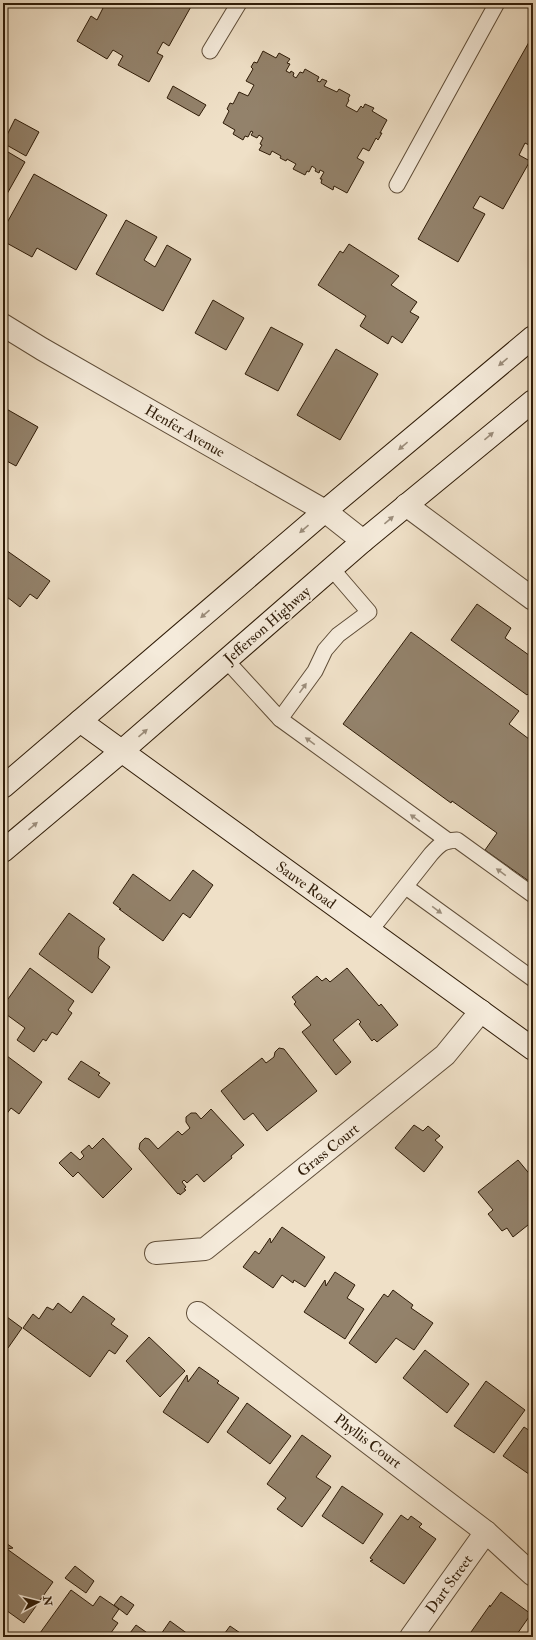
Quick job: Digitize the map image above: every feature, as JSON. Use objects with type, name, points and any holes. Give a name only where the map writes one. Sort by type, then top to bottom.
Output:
[{"type":"street","name":"Henfer Avenue","points":[[3,325],[42,349],[325,511],[363,541]]},
{"type":"street","points":[[3,787],[325,511],[533,337]]},
{"type":"street","name":"Jefferson Highway","points":[[3,851],[122,751],[363,541],[533,401]]},
{"type":"street","points":[[406,505],[533,599]]},
{"type":"street","name":"Sauve Road","points":[[80,721],[533,1049]]},
{"type":"street","name":"Grass Court","points":[[156,1253],[205,1249],[444,1055],[481,1011]]},
{"type":"street","name":"Phyllis Court","points":[[198,1313],[486,1532],[533,1575]]},
{"type":"street","name":"Dart Street","points":[[411,1637],[486,1532]]},
{"type":"lane","points":[[210,51],[239,3]]},
{"type":"lane","points":[[397,186],[497,3]]},
{"type":"lane","points":[[280,719],[315,671],[325,650],[338,635],[369,612],[332,569]]},
{"type":"lane","points":[[226,660],[280,719],[447,840],[457,840],[533,895]]},
{"type":"lane","points":[[370,931],[435,849],[447,840]]},
{"type":"lane","points":[[406,887],[533,978]]},
{"type":"building","points":[[98,3],[193,3],[169,46],[163,42],[157,53],[163,56],[149,82],[118,65],[123,56],[113,50],[107,59],[77,41],[91,16],[97,20],[103,8],[97,5]]},
{"type":"building","points":[[533,35],[533,147],[525,143],[519,155],[530,161],[503,209],[480,196],[473,208],[485,214],[458,262],[418,239]]},
{"type":"building","points":[[263,51],[276,58],[279,53],[290,59],[287,63],[290,64],[286,71],[290,73],[291,71],[294,73],[293,76],[296,78],[300,72],[303,73],[305,69],[319,77],[317,81],[320,82],[322,79],[327,81],[324,86],[337,92],[339,89],[350,95],[346,106],[357,112],[361,106],[363,108],[365,104],[374,108],[372,111],[387,120],[378,140],[376,138],[369,151],[363,148],[357,158],[364,162],[347,193],[334,186],[333,190],[321,183],[322,179],[320,179],[324,172],[320,170],[319,173],[315,171],[316,169],[312,166],[309,172],[307,171],[305,175],[293,169],[296,164],[287,159],[286,161],[280,158],[281,156],[272,151],[270,155],[259,150],[262,145],[260,144],[263,138],[259,135],[257,138],[251,135],[253,132],[251,131],[248,137],[245,136],[243,140],[233,134],[235,130],[223,123],[229,111],[227,109],[230,103],[233,104],[239,92],[248,96],[254,85],[246,81],[253,69],[251,67],[254,62],[257,63]]},
{"type":"building","points":[[173,86],[206,105],[199,116],[167,98]]},
{"type":"building","points":[[15,119],[39,132],[26,156],[3,143]]},
{"type":"building","points":[[3,149],[25,162],[3,201]]},
{"type":"building","points":[[34,174],[107,215],[76,270],[37,248],[32,257],[3,241],[3,230]]},
{"type":"building","points":[[126,220],[157,237],[144,260],[155,267],[167,245],[191,259],[163,311],[96,274]]},
{"type":"building","points":[[349,244],[399,276],[391,285],[417,302],[410,312],[419,317],[402,343],[392,336],[388,344],[360,326],[366,316],[318,285],[340,251],[343,253]]},
{"type":"building","points":[[213,300],[244,318],[226,350],[195,333]]},
{"type":"building","points":[[271,327],[303,344],[278,391],[245,374]]},
{"type":"building","points":[[336,349],[378,374],[340,440],[297,415]]},
{"type":"building","points":[[3,407],[38,427],[16,466],[3,459]]},
{"type":"building","points":[[3,548],[50,581],[37,599],[30,594],[20,607],[3,594]]},
{"type":"building","points":[[477,604],[511,628],[505,638],[533,658],[533,689],[527,695],[451,640]]},
{"type":"building","points":[[411,632],[519,711],[509,724],[533,742],[533,884],[485,850],[497,833],[452,801],[451,803],[343,724]]},
{"type":"building","points":[[193,870],[213,885],[190,918],[183,913],[163,941],[113,903],[133,874],[170,901]]},
{"type":"building","points":[[69,913],[105,939],[99,947],[98,958],[110,967],[92,993],[39,954]]},
{"type":"building","points":[[30,968],[74,1001],[68,1010],[72,1013],[57,1035],[52,1032],[46,1041],[43,1039],[34,1052],[17,1040],[25,1028],[3,1012],[3,1006]]},
{"type":"building","points":[[347,968],[379,1006],[381,1004],[398,1025],[377,1042],[374,1039],[372,1041],[359,1024],[361,1022],[358,1019],[333,1040],[351,1062],[336,1075],[302,1032],[311,1025],[294,1004],[296,1002],[292,997],[317,976],[322,981],[326,978],[330,982]]},
{"type":"building","points":[[279,1048],[284,1049],[317,1091],[267,1131],[253,1113],[244,1120],[221,1091],[262,1058],[266,1063],[274,1057],[275,1052]]},
{"type":"building","points":[[3,1053],[42,1082],[19,1114],[11,1108],[3,1119]]},
{"type":"building","points":[[81,1061],[100,1073],[98,1075],[110,1083],[99,1098],[68,1079]]},
{"type":"building","points":[[211,1109],[244,1145],[231,1156],[232,1158],[204,1182],[197,1174],[187,1183],[184,1180],[182,1182],[186,1187],[184,1189],[186,1190],[180,1195],[139,1149],[140,1143],[145,1138],[149,1139],[158,1149],[178,1131],[182,1135],[190,1128],[186,1122],[186,1117],[191,1113],[196,1113],[201,1119]]},
{"type":"building","points":[[414,1125],[423,1131],[428,1126],[440,1136],[435,1140],[443,1147],[424,1172],[395,1148]]},
{"type":"building","points":[[103,1138],[132,1169],[103,1198],[78,1172],[73,1177],[59,1163],[71,1152],[80,1160],[84,1156],[81,1152],[89,1145],[92,1149]]},
{"type":"building","points":[[518,1160],[533,1177],[533,1221],[513,1237],[507,1228],[502,1231],[488,1214],[493,1210],[478,1192]]},
{"type":"building","points":[[282,1227],[325,1257],[305,1287],[294,1280],[293,1283],[282,1275],[273,1288],[243,1267],[255,1251],[259,1254],[270,1238],[271,1243]]},
{"type":"building","points":[[335,1272],[355,1285],[347,1298],[364,1309],[345,1339],[304,1312],[325,1280],[326,1286]]},
{"type":"building","points":[[393,1290],[413,1305],[411,1308],[433,1323],[414,1350],[396,1338],[376,1363],[349,1343],[384,1294],[388,1297]]},
{"type":"building","points":[[83,1296],[115,1319],[111,1324],[128,1336],[115,1354],[109,1350],[90,1377],[23,1328],[33,1314],[39,1319],[47,1307],[53,1310],[58,1303],[71,1313]]},
{"type":"building","points":[[3,1314],[22,1328],[8,1348],[3,1345]]},
{"type":"building","points":[[149,1337],[185,1371],[160,1397],[126,1361]]},
{"type":"building","points":[[425,1350],[469,1384],[447,1413],[403,1378]]},
{"type":"building","points":[[199,1367],[219,1381],[217,1383],[239,1398],[208,1443],[163,1412],[187,1375],[188,1382]]},
{"type":"building","points":[[486,1381],[525,1410],[494,1453],[454,1426]]},
{"type":"building","points":[[247,1403],[291,1436],[270,1464],[227,1432]]},
{"type":"building","points":[[524,1427],[533,1433],[533,1477],[503,1456]]},
{"type":"building","points":[[302,1435],[331,1456],[316,1477],[331,1487],[302,1527],[277,1509],[286,1498],[267,1484]]},
{"type":"building","points":[[342,1486],[383,1514],[363,1544],[322,1516]]},
{"type":"building","points":[[401,1515],[408,1520],[411,1516],[422,1524],[419,1527],[436,1539],[404,1584],[370,1561],[373,1560],[370,1558]]},
{"type":"building","points":[[3,1541],[13,1548],[7,1549],[53,1582],[24,1623],[3,1608]]},
{"type":"building","points":[[75,1566],[94,1581],[86,1593],[65,1578]]},
{"type":"building","points":[[71,1590],[93,1606],[100,1596],[119,1609],[112,1619],[118,1623],[108,1637],[45,1637],[40,1633]]},
{"type":"building","points":[[501,1592],[531,1614],[515,1637],[478,1637],[471,1632]]},
{"type":"building","points":[[121,1596],[134,1605],[127,1615],[114,1605]]},
{"type":"building","points":[[170,1621],[192,1637],[159,1637]]},
{"type":"building","points":[[136,1625],[153,1637],[127,1637]]},
{"type":"building","points":[[230,1626],[246,1637],[222,1637]]}]
